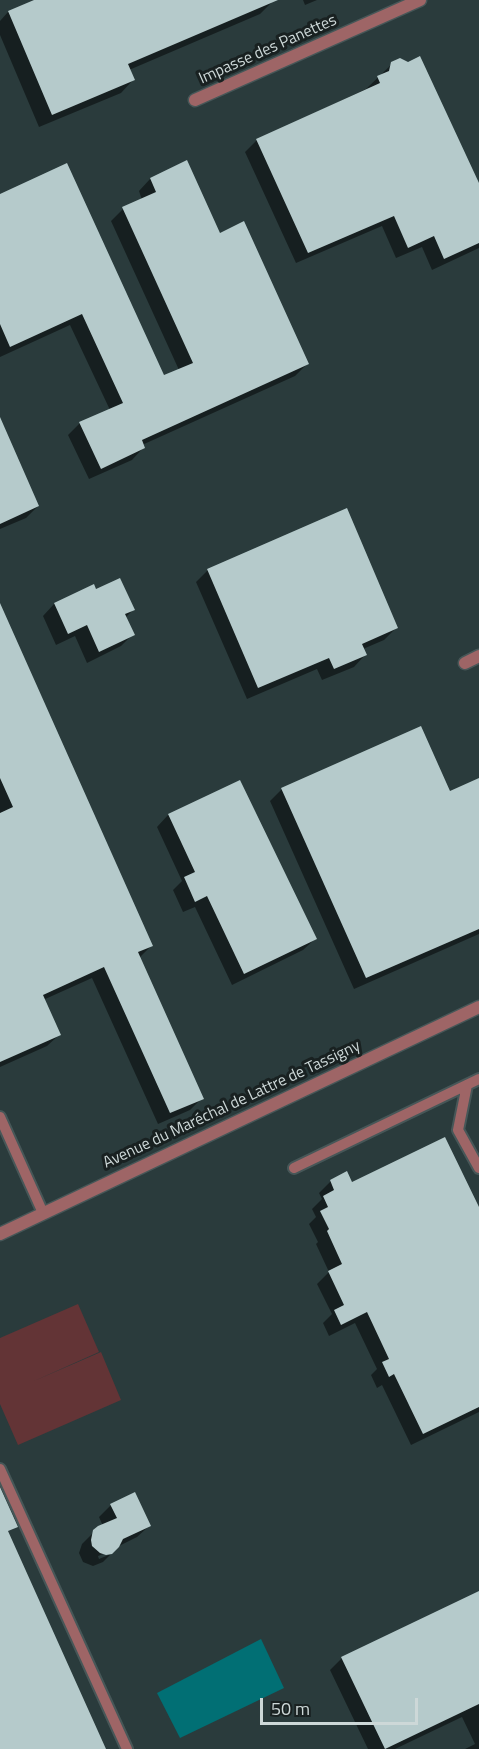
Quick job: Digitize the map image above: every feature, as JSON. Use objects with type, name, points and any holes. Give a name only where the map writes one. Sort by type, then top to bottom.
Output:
[{"type":"street","name":"Impasse des Panettes","points":[[195,100],[420,0]]},
{"type":"street","points":[[465,663],[479,657]]},
{"type":"street","name":"Avenue du Maréchal de Lattre de Tassigny","points":[[0,1234],[479,1007]]},
{"type":"lane","points":[[294,1168],[479,1079]]},
{"type":"lane","points":[[467,1085],[458,1130],[479,1168]]},
{"type":"lane","points":[[0,1117],[43,1213]]},
{"type":"lane","points":[[0,1469],[127,1749]]},
{"type":"shaded area","points":[[78,1304],[99,1352],[34,1381],[101,1352],[121,1400],[18,1445],[0,1404],[0,1338]]},
{"type":"water","points":[[261,1639],[284,1688],[180,1738],[157,1693]]},
{"type":"building","points":[[34,0],[278,0],[128,64],[135,80],[52,115],[8,11]]},
{"type":"building","points":[[420,56],[479,183],[479,243],[444,259],[434,236],[408,248],[394,216],[308,253],[256,139],[380,83],[377,76],[389,71],[391,62],[400,58],[408,62]]},
{"type":"building","points":[[187,160],[220,233],[244,221],[309,364],[142,440],[145,448],[101,469],[79,422],[123,403],[82,314],[10,347],[0,324],[0,194],[67,163],[164,375],[193,363],[122,207],[156,192],[150,178]]},
{"type":"building","points":[[0,417],[39,506],[0,524]]},
{"type":"building","points":[[347,508],[398,628],[362,644],[367,655],[334,669],[329,658],[258,688],[207,569]]},
{"type":"building","points":[[120,578],[135,610],[125,614],[135,635],[99,652],[87,625],[68,634],[54,603],[94,584],[96,589]]},
{"type":"building","points":[[0,603],[153,946],[138,952],[204,1099],[170,1113],[104,967],[43,995],[61,1035],[0,1062],[0,813],[13,807],[0,778]]},
{"type":"building","points":[[421,726],[450,791],[479,778],[479,929],[366,978],[281,788]]},
{"type":"building","points":[[240,780],[317,939],[244,974],[207,896],[195,902],[184,877],[195,872],[168,814]]},
{"type":"building","points":[[445,1137],[479,1207],[479,1407],[423,1434],[394,1374],[389,1377],[382,1362],[389,1359],[367,1312],[341,1325],[334,1310],[344,1305],[328,1271],[342,1264],[320,1211],[328,1207],[323,1196],[334,1190],[330,1180],[347,1171],[352,1182]]},
{"type":"building","points":[[0,1487],[18,1527],[8,1531],[106,1749],[0,1749]]},
{"type":"building","points":[[135,1492],[151,1526],[123,1539],[112,1554],[100,1553],[92,1546],[93,1530],[117,1518],[110,1504]]},
{"type":"building","points":[[479,1591],[479,1704],[385,1749],[341,1657]]}]
